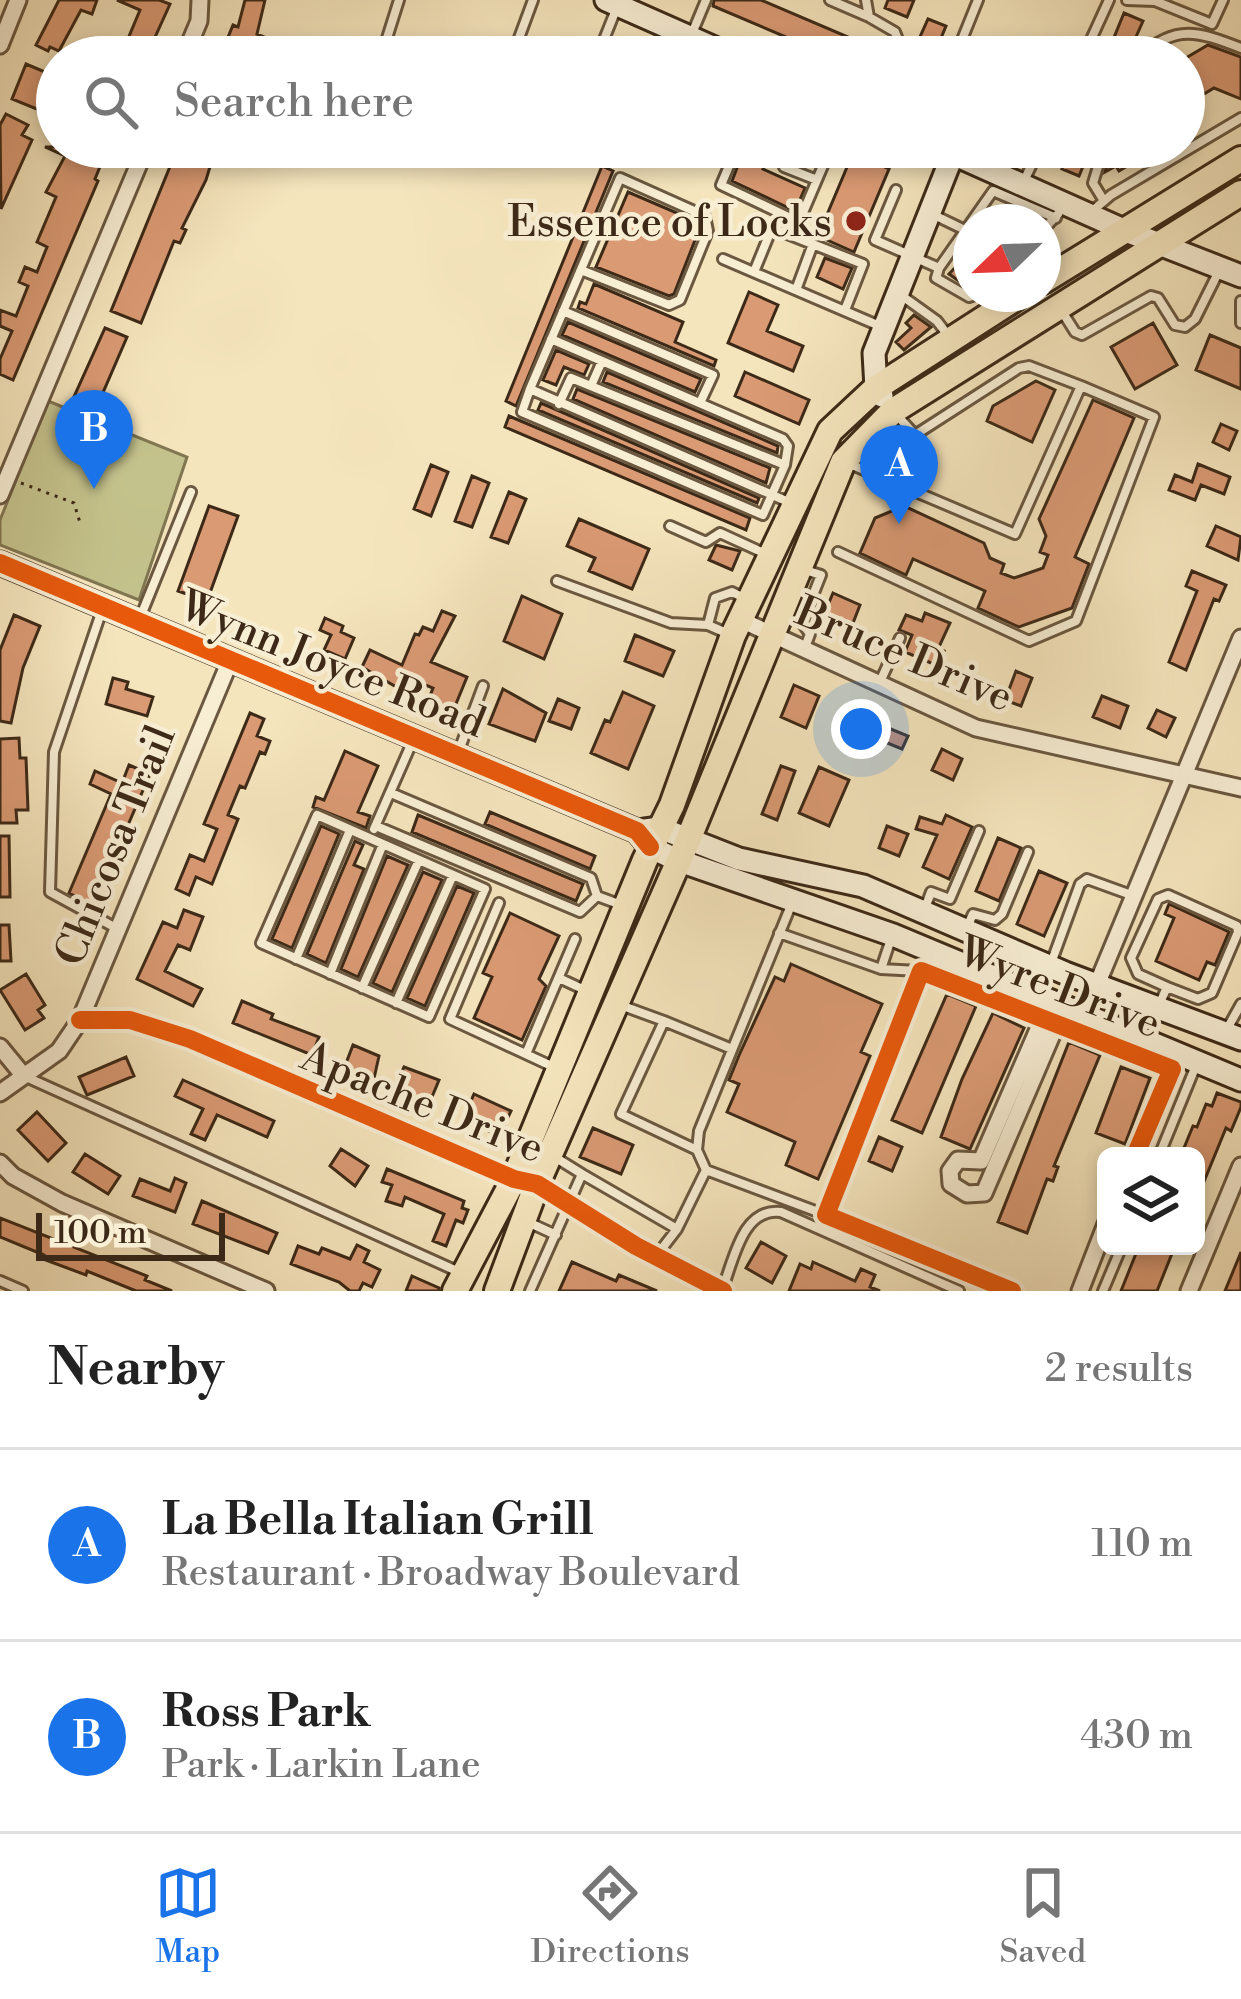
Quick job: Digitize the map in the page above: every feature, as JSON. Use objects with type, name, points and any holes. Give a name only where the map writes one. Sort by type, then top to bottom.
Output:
[{"type":"main road","points":[[1061,263],[1126,231],[1241,159]]},
{"type":"main road","points":[[1061,306],[1241,193]]},
{"type":"main road","points":[[502,1287],[524,1220],[526,1181],[559,1070],[626,907],[649,836],[770,556],[783,500],[830,431],[876,388],[983,312]]},
{"type":"main road","points":[[459,1282],[526,1181],[550,1155],[770,636],[795,608],[798,568],[843,462],[893,411],[1051,312]]},
{"type":"main road","points":[[590,992],[616,1003]]},
{"type":"street","points":[[0,45],[18,0]]},
{"type":"street","points":[[193,36],[200,21],[200,0]]},
{"type":"street","points":[[614,2],[688,36]]},
{"type":"street","points":[[0,495],[137,168]]},
{"type":"street","points":[[893,411],[876,388],[874,353],[940,168]]},
{"type":"street","points":[[987,168],[1024,183],[1052,204]]},
{"type":"street","points":[[1061,209],[1096,207],[1126,231],[1231,272]]},
{"type":"street","name":"Wynn Joyce Road","points":[[0,563],[683,850],[792,902],[893,935],[1081,1022],[1241,1081]]},
{"type":"street","name":"Bruce Drive","points":[[740,619],[976,728],[1241,788]]},
{"type":"street","points":[[1081,1022],[1241,638]]},
{"type":"street","name":"Chicosa Trail","points":[[0,1093],[59,1052],[80,1020],[230,661]]},
{"type":"street","name":"Wynn Joyce Road","points":[[683,850],[862,886],[1050,967],[1097,984],[1163,997],[1234,1036]]},
{"type":"street","points":[[893,935],[916,909]]},
{"type":"street","points":[[921,971],[826,1216],[1012,1291]]},
{"type":"street","name":"Wyre Drive","points":[[921,971],[1050,1020],[1081,1022],[1172,1069],[1139,1147]]},
{"type":"street","name":"Apache Drive","points":[[80,1020],[130,1020],[190,1039],[280,1081],[526,1181],[695,1284],[722,1291]]},
{"type":"street","points":[[988,1164],[1050,1020]]},
{"type":"street","points":[[0,1047],[23,1075]]},
{"type":"street","points":[[0,1162],[13,1176],[62,1203],[266,1291]]},
{"type":"street","points":[[1189,1291],[1239,1178]]},
{"type":"street","points":[[1080,1291],[1097,1247]]},
{"type":"lane","points":[[388,36],[400,0]]},
{"type":"lane","points":[[520,36],[533,0]]},
{"type":"lane","points":[[690,36],[706,0]]},
{"type":"lane","points":[[830,0],[868,16],[897,36]]},
{"type":"lane","points":[[866,0],[868,16]]},
{"type":"lane","points":[[963,36],[978,0]]},
{"type":"lane","points":[[1093,36],[1109,0]]},
{"type":"lane","points":[[1127,0],[1155,2],[1212,24],[1222,0]]},
{"type":"lane","points":[[603,36],[614,2]]},
{"type":"lane","points":[[1176,36],[1189,31],[1204,36]]},
{"type":"lane","points":[[1205,36],[1241,48]]},
{"type":"lane","points":[[1205,140],[1241,118]]},
{"type":"lane","points":[[728,168],[721,185],[799,222],[822,168]]},
{"type":"lane","points":[[787,168],[817,180]]},
{"type":"lane","points":[[1024,183],[1031,168]]},
{"type":"lane","points":[[1098,168],[1093,183],[1096,207],[1160,168]]},
{"type":"lane","points":[[551,339],[783,439],[788,446],[783,500],[763,515],[522,412],[530,389],[551,339],[620,178],[705,215],[709,223],[680,301],[669,305],[581,270]]},
{"type":"lane","points":[[896,190],[875,241],[939,268]]},
{"type":"lane","points":[[984,204],[994,191],[1041,204]]},
{"type":"lane","points":[[928,213],[953,224]]},
{"type":"lane","points":[[754,272],[772,228],[863,264],[844,310]]},
{"type":"lane","points":[[796,290],[813,244]]},
{"type":"lane","points":[[953,248],[936,278],[953,290]]},
{"type":"lane","points":[[723,259],[884,327]]},
{"type":"lane","points":[[1061,310],[1075,332],[1082,334],[1151,296],[1158,298],[1175,325],[1185,327],[1196,320],[1231,272]]},
{"type":"lane","points":[[896,291],[937,321],[951,339]]},
{"type":"lane","points":[[1241,302],[1241,323]]},
{"type":"lane","points":[[563,311],[712,375],[700,403]]},
{"type":"lane","points":[[591,386],[602,361]]},
{"type":"lane","points":[[838,552],[1029,641],[1076,622],[1154,417],[1029,366],[1019,368],[915,435],[874,475]]},
{"type":"lane","points":[[559,404],[571,378],[785,465]]},
{"type":"lane","points":[[843,462],[1015,534],[1081,386]]},
{"type":"lane","points":[[530,389],[783,500]]},
{"type":"lane","points":[[893,411],[915,435]]},
{"type":"lane","points":[[139,621],[191,492]]},
{"type":"lane","points":[[670,526],[706,542],[720,533],[770,556]]},
{"type":"lane","points":[[557,581],[670,623],[708,625],[740,619],[732,592],[715,598],[708,625]]},
{"type":"lane","points":[[103,606],[54,752],[50,892],[117,929]]},
{"type":"lane","points":[[795,608],[811,634],[804,651]]},
{"type":"lane","points":[[879,686],[900,638]]},
{"type":"lane","points":[[458,754],[483,686]]},
{"type":"lane","points":[[370,838],[415,737]]},
{"type":"lane","points":[[391,793],[591,878],[597,896]]},
{"type":"lane","points":[[317,815],[350,830],[484,889],[428,1017],[261,943],[317,815]]},
{"type":"lane","points":[[376,826],[580,913],[597,896]]},
{"type":"lane","points":[[296,959],[350,830]]},
{"type":"lane","points":[[916,909],[932,892],[950,898],[980,830]]},
{"type":"lane","points":[[330,974],[383,844]]},
{"type":"lane","points":[[964,932],[973,914],[994,920],[1002,914],[1028,852]]},
{"type":"lane","points":[[362,988],[419,860]]},
{"type":"lane","points":[[396,1003],[453,875]]},
{"type":"lane","points":[[1050,967],[1080,884],[1087,879],[1134,896]]},
{"type":"lane","points":[[1168,895],[1237,926],[1212,993],[1198,998],[1163,997],[1131,965],[1158,899],[1168,895]]},
{"type":"lane","points":[[597,896],[626,907]]},
{"type":"lane","points":[[792,902],[699,1130],[697,1150],[706,1170],[826,1216]]},
{"type":"lane","points":[[499,903],[450,1018],[559,1070]]},
{"type":"lane","points":[[1126,916],[1146,925]]},
{"type":"lane","points":[[779,933],[881,969],[921,971]]},
{"type":"lane","points":[[881,969],[893,935]]},
{"type":"lane","points":[[526,1054],[575,939]]},
{"type":"lane","points":[[558,978],[590,992]]},
{"type":"lane","points":[[616,1003],[732,1048]]},
{"type":"lane","points":[[1234,1036],[1241,1004]]},
{"type":"lane","points":[[664,1021],[621,1114],[697,1150]]},
{"type":"lane","points":[[1163,1147],[1198,1062]]},
{"type":"lane","points":[[23,1075],[459,1282]]},
{"type":"lane","points":[[550,1155],[677,1229]]},
{"type":"lane","points":[[656,1257],[677,1229],[706,1170]]},
{"type":"lane","points":[[530,1291],[582,1174]]},
{"type":"lane","points":[[722,1291],[749,1223],[768,1210],[958,1291]]},
{"type":"lane","points":[[524,1220],[556,1235]]},
{"type":"lane","points":[[1103,1291],[1117,1255]]},
{"type":"lane","points":[[0,1281],[22,1291]]},
{"type":"path","points":[[20,482],[74,503],[81,526]]},
{"type":"shaded area","points":[[48,401],[187,457],[139,600],[0,545],[0,520]]},
{"type":"building","points":[[59,0],[97,0],[92,14],[81,10],[67,36],[41,36]]},
{"type":"building","points":[[117,0],[170,4],[156,36],[129,36],[140,10]]},
{"type":"building","points":[[245,0],[265,0],[257,34],[262,36],[229,36],[233,25],[238,27]]},
{"type":"building","points":[[714,0],[761,0],[845,36],[784,36],[713,6]]},
{"type":"building","points":[[888,0],[914,0],[907,17],[885,8]]},
{"type":"building","points":[[1124,13],[1143,21],[1136,36],[1115,36]]},
{"type":"building","points":[[928,19],[946,26],[942,36],[920,36]]},
{"type":"building","points":[[1205,47],[1241,57],[1241,99],[1214,88],[1205,93]]},
{"type":"building","points":[[26,64],[36,68],[36,109],[12,99]]},
{"type":"building","points":[[6,114],[28,125],[22,135],[32,140],[1,209],[0,125]]},
{"type":"building","points":[[59,168],[99,168],[13,380],[0,374],[0,359],[12,331],[0,326],[0,310],[16,316],[28,286],[19,282],[25,267],[37,272],[47,247],[37,242],[56,197],[46,192]]},
{"type":"building","points":[[169,168],[210,168],[141,323],[111,311]]},
{"type":"building","points":[[601,168],[606,168],[613,171],[516,406],[506,401]]},
{"type":"building","points":[[737,168],[763,168],[805,188],[795,211],[732,181]]},
{"type":"building","points":[[847,168],[889,169],[854,252],[818,236]]},
{"type":"building","points":[[628,192],[698,222],[674,294],[596,267]]},
{"type":"building","points":[[825,258],[852,268],[843,289],[817,277]]},
{"type":"building","points":[[594,284],[683,322],[675,342],[716,360],[714,366],[578,308],[580,302],[586,304]]},
{"type":"building","points":[[749,292],[778,305],[767,331],[803,346],[793,371],[728,343]]},
{"type":"building","points":[[914,315],[931,327],[904,350],[896,342],[911,328],[906,323]]},
{"type":"building","points":[[568,322],[701,379],[695,392],[562,335]]},
{"type":"building","points":[[1153,323],[1177,365],[1135,389],[1111,347]]},
{"type":"building","points":[[105,328],[127,337],[102,395],[113,399],[107,412],[73,399]]},
{"type":"building","points":[[1210,335],[1241,348],[1241,389],[1196,370]]},
{"type":"building","points":[[556,350],[589,364],[584,375],[564,367],[556,385],[543,380]]},
{"type":"building","points":[[607,372],[778,446],[777,453],[603,382]]},
{"type":"building","points":[[745,372],[809,400],[799,424],[735,396]]},
{"type":"building","points":[[1036,381],[1055,390],[1032,442],[987,421],[993,406]]},
{"type":"building","points":[[577,389],[770,468],[766,483],[573,399]]},
{"type":"building","points":[[1093,400],[1134,418],[1075,557],[1089,564],[1072,608],[1019,627],[978,608],[985,591],[913,559],[906,575],[860,553],[875,518],[904,506],[984,543],[990,558],[1004,564],[1001,573],[1014,578],[1043,568],[1048,555],[1040,552],[1046,536],[1039,519]]},
{"type":"building","points":[[541,403],[759,498],[757,503],[538,410]]},
{"type":"building","points":[[509,416],[750,518],[746,530],[505,427]]},
{"type":"building","points":[[1221,424],[1237,431],[1229,450],[1213,442]]},
{"type":"building","points":[[1198,464],[1230,477],[1224,494],[1201,485],[1195,500],[1169,490],[1175,475],[1192,482]]},
{"type":"building","points":[[431,465],[448,472],[431,516],[414,509]]},
{"type":"building","points":[[472,476],[489,483],[472,527],[455,521]]},
{"type":"building","points":[[509,492],[526,499],[508,543],[491,537]]},
{"type":"building","points":[[209,506],[238,516],[207,601],[178,591]]},
{"type":"building","points":[[579,519],[649,549],[632,589],[589,571],[595,558],[567,546]]},
{"type":"building","points":[[1216,526],[1241,537],[1238,560],[1207,546]]},
{"type":"building","points":[[716,545],[740,551],[732,570],[709,560]]},
{"type":"building","points":[[1192,571],[1226,585],[1219,601],[1214,599],[1186,670],[1169,662],[1197,591],[1186,586]]},
{"type":"building","points":[[833,593],[860,605],[853,623],[838,620],[831,635],[818,629]]},
{"type":"building","points":[[522,596],[562,614],[544,659],[504,641]]},
{"type":"building","points":[[442,611],[455,616],[431,662],[467,677],[453,711],[428,701],[433,688],[411,679],[405,692],[362,667],[370,650],[402,665],[415,634],[423,627],[433,631]]},
{"type":"building","points":[[925,613],[950,623],[938,649],[944,651],[938,666],[905,652],[912,635],[899,630],[906,615],[922,621]]},
{"type":"building","points":[[14,615],[40,626],[23,668],[11,723],[0,721],[0,650]]},
{"type":"building","points":[[325,618],[343,626],[341,632],[354,638],[345,659],[324,650],[331,635],[320,630]]},
{"type":"building","points":[[635,635],[674,651],[663,676],[625,661]]},
{"type":"building","points":[[1016,671],[1032,678],[1021,706],[1005,700]]},
{"type":"building","points":[[113,678],[128,682],[126,689],[153,697],[147,716],[106,704]]},
{"type":"building","points":[[794,685],[819,696],[806,728],[781,717]]},
{"type":"building","points":[[503,689],[546,713],[535,741],[489,724]]},
{"type":"building","points":[[623,692],[654,706],[628,769],[591,753]]},
{"type":"building","points":[[1102,696],[1128,706],[1120,728],[1093,717]]},
{"type":"building","points":[[558,699],[579,708],[571,729],[549,721]]},
{"type":"building","points":[[1157,710],[1175,718],[1166,737],[1148,728]]},
{"type":"building","points":[[250,713],[264,719],[257,736],[270,741],[265,754],[260,752],[245,788],[240,786],[228,815],[238,819],[212,884],[196,877],[189,895],[176,889],[190,855],[204,861],[217,829],[204,824]]},
{"type":"building","points":[[881,725],[908,736],[902,749],[875,738]]},
{"type":"building","points":[[19,738],[20,758],[26,758],[28,810],[16,810],[17,823],[0,823],[0,739]]},
{"type":"building","points":[[942,749],[962,759],[953,780],[932,770]]},
{"type":"building","points":[[345,751],[378,766],[358,812],[370,816],[366,828],[313,807],[316,797],[324,800]]},
{"type":"building","points":[[129,765],[150,774],[93,906],[69,893],[111,794],[90,784],[95,771],[122,783]]},
{"type":"building","points":[[781,766],[795,771],[777,820],[762,814]]},
{"type":"building","points":[[819,767],[849,780],[829,826],[799,813]]},
{"type":"building","points":[[490,812],[595,856],[590,869],[485,824]]},
{"type":"building","points":[[418,815],[583,884],[576,901],[412,832]]},
{"type":"building","points":[[946,815],[972,827],[949,879],[923,867],[937,835],[916,829],[920,817],[942,824]]},
{"type":"building","points":[[321,826],[339,834],[292,948],[272,939]]},
{"type":"building","points":[[887,826],[908,834],[899,856],[879,848]]},
{"type":"building","points":[[0,836],[9,836],[10,897],[0,897]]},
{"type":"building","points":[[998,838],[1021,848],[999,901],[976,891]]},
{"type":"building","points":[[355,841],[363,845],[354,865],[364,869],[326,963],[307,954]]},
{"type":"building","points":[[387,856],[408,865],[358,977],[341,969]]},
{"type":"building","points":[[1039,871],[1067,883],[1044,936],[1017,924]]},
{"type":"building","points":[[423,872],[442,880],[392,992],[373,983]]},
{"type":"building","points":[[457,886],[474,893],[425,1006],[407,998]]},
{"type":"building","points":[[1169,904],[1229,932],[1215,965],[1207,962],[1199,980],[1156,961],[1174,918],[1165,914]]},
{"type":"building","points":[[184,910],[203,917],[190,950],[178,945],[165,971],[202,989],[193,1006],[137,979],[163,922],[177,928]]},
{"type":"building","points":[[510,913],[559,936],[539,979],[546,986],[522,1040],[474,1018],[492,977],[483,973]]},
{"type":"building","points":[[0,925],[9,925],[11,961],[0,961]]},
{"type":"building","points":[[791,964],[882,1004],[861,1052],[870,1056],[818,1179],[786,1165],[795,1142],[727,1112],[739,1084],[729,1080],[740,1053],[775,977],[784,981]]},
{"type":"building","points":[[26,974],[45,1005],[38,1010],[44,1018],[25,1030],[0,990]]},
{"type":"building","points":[[947,994],[976,1006],[922,1133],[892,1120]]},
{"type":"building","points":[[242,1001],[273,1014],[271,1019],[319,1037],[312,1055],[233,1023]]},
{"type":"building","points":[[993,1013],[1024,1028],[970,1149],[941,1137]]},
{"type":"building","points":[[1069,1042],[1100,1055],[1054,1166],[1058,1167],[1053,1181],[1047,1179],[1027,1233],[998,1222]]},
{"type":"building","points":[[353,1045],[379,1056],[373,1083],[343,1071]]},
{"type":"building","points":[[126,1057],[134,1076],[87,1095],[79,1077]]},
{"type":"building","points":[[404,1067],[439,1080],[429,1104],[394,1089]]},
{"type":"building","points":[[1121,1067],[1150,1078],[1125,1144],[1096,1133]]},
{"type":"building","points":[[183,1080],[274,1121],[267,1137],[217,1115],[205,1140],[191,1134],[203,1109],[175,1096]]},
{"type":"building","points":[[1217,1093],[1241,1102],[1205,1179],[1205,1147],[1184,1147],[1206,1104],[1212,1106]]},
{"type":"building","points":[[474,1094],[511,1111],[499,1136],[463,1119]]},
{"type":"building","points":[[37,1112],[66,1143],[48,1161],[18,1130]]},
{"type":"building","points":[[593,1128],[633,1145],[621,1174],[580,1157]]},
{"type":"building","points":[[879,1137],[902,1147],[892,1171],[869,1161]]},
{"type":"building","points":[[341,1149],[368,1166],[355,1186],[330,1166]]},
{"type":"building","points":[[85,1154],[120,1176],[108,1194],[73,1172]]},
{"type":"building","points":[[387,1169],[464,1201],[462,1208],[468,1210],[463,1223],[456,1220],[446,1246],[433,1241],[444,1214],[405,1197],[402,1206],[386,1201],[392,1185],[382,1182]]},
{"type":"building","points":[[175,1178],[186,1183],[175,1212],[133,1196],[140,1179],[170,1191]]},
{"type":"building","points":[[202,1201],[277,1233],[268,1253],[193,1224]]},
{"type":"building","points":[[0,1218],[147,1276],[145,1280],[172,1291],[136,1291],[43,1259],[44,1255],[0,1237]]},
{"type":"building","points":[[761,1242],[786,1256],[772,1283],[746,1268]]},
{"type":"building","points":[[357,1245],[369,1251],[364,1262],[380,1270],[372,1287],[363,1283],[359,1291],[291,1264],[298,1246],[319,1254],[322,1248],[350,1259]]},
{"type":"building","points":[[1241,1252],[1241,1291],[1225,1291]]},
{"type":"building","points":[[1135,1255],[1171,1255],[1157,1291],[1121,1291]]},
{"type":"building","points":[[572,1262],[616,1281],[619,1275],[657,1291],[559,1291]]},
{"type":"building","points":[[813,1262],[855,1281],[861,1269],[875,1275],[870,1287],[880,1291],[789,1291],[800,1264],[811,1269]]},
{"type":"building","points":[[412,1276],[439,1288],[439,1291],[406,1291]]},
{"type":"cycle path","points":[[0,563],[637,831],[650,847]]},
{"type":"cycle path","points":[[1012,1291],[826,1215],[921,971],[1172,1069],[1139,1147]]},
{"type":"cycle path","points":[[80,1020],[130,1020],[190,1039],[514,1179],[537,1184],[636,1246],[723,1291]]},
{"type":"place","name":"Essence of Locks","points":[[856,221]]},
{"type":"place","name":"Ross Park","points":[[94,489]]},
{"type":"place","name":"La Bella Italian Grill","points":[[899,524]]}]
